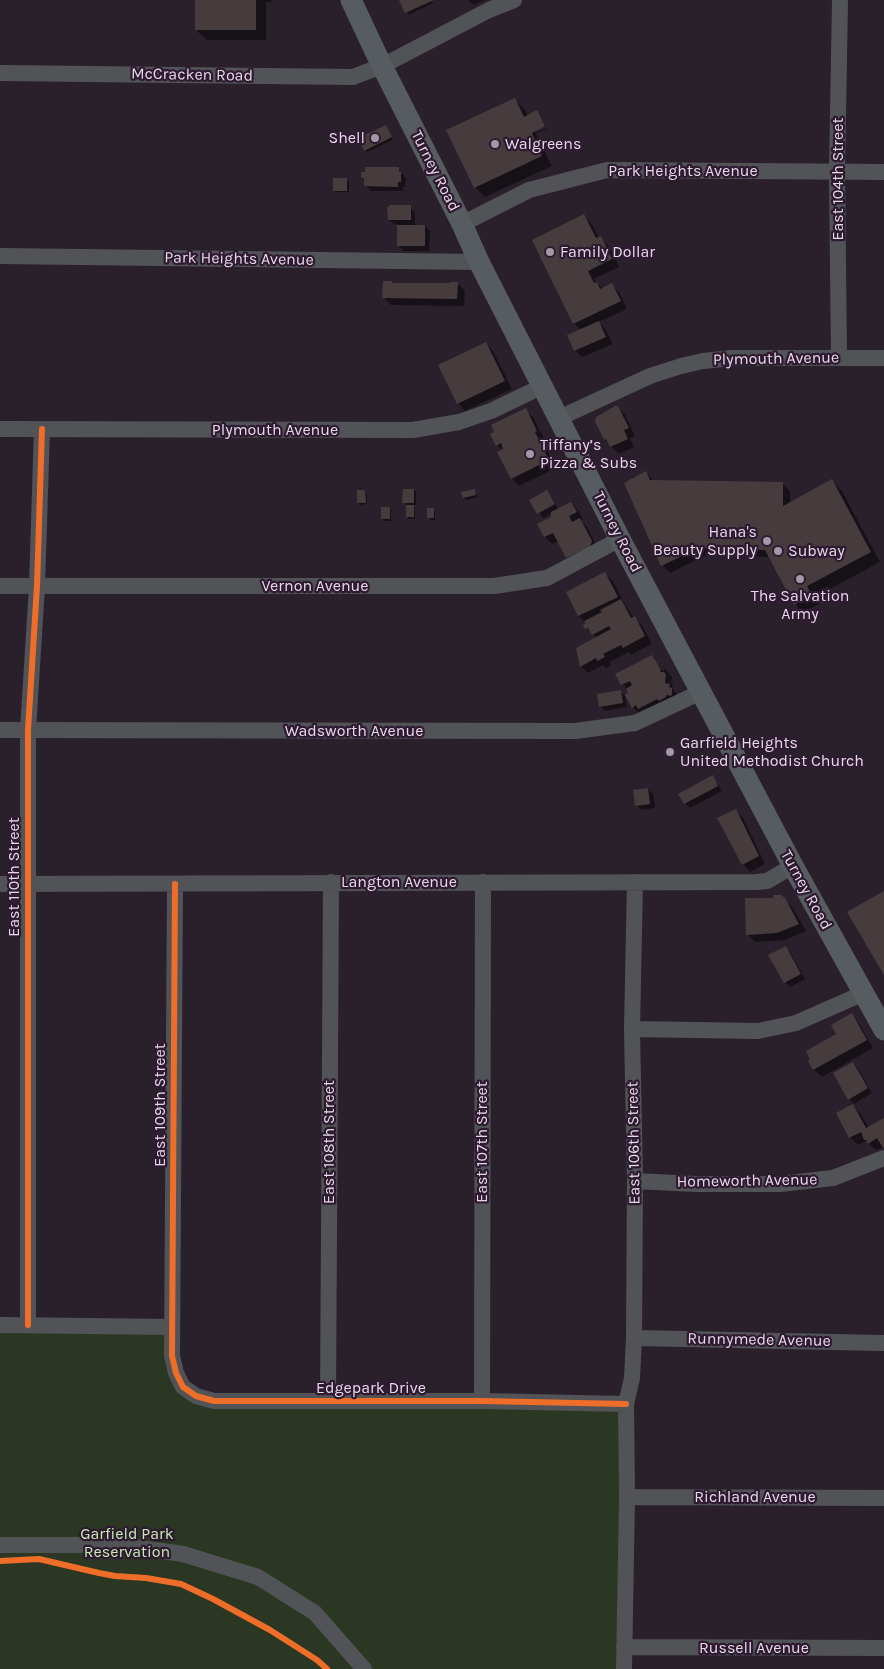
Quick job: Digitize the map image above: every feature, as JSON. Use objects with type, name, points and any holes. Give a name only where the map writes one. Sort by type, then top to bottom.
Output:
[{"type":"main road","name":"Turney Road","points":[[351,0],[479,262],[620,539],[793,866],[884,1030]]},
{"type":"street","name":"McCracken Road","points":[[0,72],[353,77],[382,66],[489,10],[514,0]]},
{"type":"street","name":"East 104th Street","points":[[838,358],[837,171],[840,0]]},
{"type":"street","name":"Park Heights Avenue","points":[[462,224],[529,190],[607,170],[884,172]]},
{"type":"street","name":"Park Heights Avenue","points":[[0,256],[479,262]]},
{"type":"street","name":"Plymouth Avenue","points":[[560,418],[650,376],[703,361],[732,358],[884,358]]},
{"type":"street","name":"Plymouth Avenue","points":[[0,428],[413,430],[459,422],[491,411],[543,386]]},
{"type":"street","name":"East 110th Street","points":[[28,1325],[28,730],[42,429]]},
{"type":"street","name":"Vernon Avenue","points":[[0,586],[494,586],[547,578],[620,539]]},
{"type":"street","name":"Wadsworth Avenue","points":[[0,730],[575,731],[634,723],[701,692]]},
{"type":"street","name":"Langton Avenue","points":[[0,884],[757,882],[767,881],[793,866]]},
{"type":"street","name":"East 108th Street","points":[[328,1402],[331,882]]},
{"type":"street","name":"East 107th Street","points":[[482,1401],[483,882]]},
{"type":"street","name":"East 106th Street","points":[[626,1404],[632,1378],[634,1338],[635,1181],[632,1029],[635,882]]},
{"type":"street","name":"East 109th Street","points":[[172,1327],[175,884]]},
{"type":"street","points":[[632,1029],[758,1031],[796,1023],[864,993]]},
{"type":"street","name":"Homeworth Avenue","points":[[635,1181],[696,1184],[789,1183],[833,1178],[884,1158]]},
{"type":"street","points":[[0,1325],[172,1327]]},
{"type":"street","name":"Edgepark Drive","points":[[172,1327],[172,1356],[176,1373],[183,1387],[196,1396],[214,1402],[482,1401],[626,1404]]},
{"type":"street","name":"Runnymede Avenue","points":[[634,1338],[884,1342]]},
{"type":"street","points":[[624,1669],[627,1497],[626,1404]]},
{"type":"street","name":"Richland Avenue","points":[[627,1497],[884,1498]]},
{"type":"street","points":[[0,1545],[119,1545],[183,1554],[258,1577],[315,1613],[364,1669]]},
{"type":"street","name":"Russell Avenue","points":[[624,1647],[884,1648]]},
{"type":"green space","name":"Garfield Park Reservation","points":[[0,1325],[172,1327],[172,1356],[196,1396],[626,1404],[624,1669],[0,1669]]},
{"type":"building","points":[[195,0],[256,0],[256,30],[195,30]]},
{"type":"building","points":[[399,0],[434,0],[405,13]]},
{"type":"building","name":"Walgreens","points":[[515,98],[524,117],[537,110],[545,126],[532,133],[542,156],[474,188],[446,130]]},
{"type":"building","points":[[386,125],[392,137],[364,151],[358,138]]},
{"type":"building","points":[[365,167],[399,167],[401,182],[398,182],[398,187],[364,186],[364,178],[361,178],[361,172],[365,172]]},
{"type":"building","points":[[333,178],[347,178],[347,191],[333,191]]},
{"type":"building","points":[[389,205],[411,205],[411,220],[388,220],[387,207]]},
{"type":"building","points":[[584,214],[596,238],[601,236],[612,259],[588,271],[594,283],[597,282],[600,289],[612,283],[621,301],[573,324],[532,240]]},
{"type":"building","points":[[397,225],[425,225],[425,246],[397,246]]},
{"type":"building","points":[[383,281],[392,281],[392,283],[458,282],[457,299],[382,298]]},
{"type":"building","points":[[599,321],[606,337],[574,351],[567,335]]},
{"type":"building","points":[[486,342],[505,381],[457,404],[438,365]]},
{"type":"building","points":[[618,406],[629,428],[624,430],[628,439],[610,447],[606,439],[604,440],[595,421],[596,417]]},
{"type":"building","points":[[526,408],[549,460],[511,479],[497,452],[503,449],[501,443],[496,446],[490,434],[494,432],[491,425]]},
{"type":"building","points":[[646,471],[650,480],[783,482],[783,506],[832,479],[871,552],[807,586],[812,596],[794,605],[765,550],[699,548],[661,566],[624,483]]},
{"type":"building","points":[[403,489],[414,489],[414,503],[402,503]]},
{"type":"building","points":[[475,489],[476,495],[463,498],[461,492]]},
{"type":"building","points":[[357,490],[365,490],[366,503],[357,503]]},
{"type":"building","points":[[547,490],[555,504],[537,514],[529,500]]},
{"type":"building","points":[[571,502],[577,512],[569,516],[572,522],[580,518],[592,541],[590,547],[566,558],[553,533],[544,537],[537,524],[551,517],[551,512]]},
{"type":"building","points":[[406,505],[414,505],[414,517],[406,517]]},
{"type":"building","points":[[381,507],[390,507],[390,519],[381,519]]},
{"type":"building","points":[[427,508],[434,508],[434,518],[427,518]]},
{"type":"building","points":[[605,572],[618,597],[578,616],[566,592]]},
{"type":"building","points":[[621,599],[631,618],[635,616],[645,636],[623,648],[621,645],[603,654],[605,657],[597,661],[596,658],[580,667],[576,648],[611,629],[609,626],[592,635],[588,628],[585,629],[583,625],[586,623],[584,621]]},
{"type":"building","points":[[652,655],[661,670],[660,672],[664,672],[666,675],[665,681],[672,688],[672,694],[638,709],[636,705],[632,708],[625,695],[628,693],[626,689],[632,685],[630,681],[621,685],[615,674]]},
{"type":"building","points":[[621,690],[623,703],[599,707],[597,694]]},
{"type":"building","points":[[713,775],[718,786],[684,804],[678,794]]},
{"type":"building","points":[[648,788],[650,804],[635,806],[633,790]]},
{"type":"building","points":[[736,809],[759,856],[742,865],[717,818]]},
{"type":"building","points":[[884,891],[884,975],[847,912]]},
{"type":"building","points":[[774,895],[781,895],[785,898],[799,924],[777,933],[746,935],[745,898],[773,898]]},
{"type":"building","points":[[786,946],[801,974],[784,983],[768,955]]},
{"type":"building","points":[[852,1013],[867,1040],[813,1070],[808,1061],[810,1059],[806,1051],[836,1034],[831,1025]]},
{"type":"building","points":[[853,1062],[868,1088],[848,1100],[833,1073]]},
{"type":"building","points":[[853,1104],[866,1128],[884,1118],[883,1148],[877,1138],[868,1144],[861,1132],[849,1138],[836,1113]]},
{"type":"cycle path","points":[[28,1325],[28,730],[37,586],[42,429]]},
{"type":"cycle path","points":[[175,884],[172,1356],[176,1373],[183,1387],[196,1396],[214,1401],[482,1401],[626,1404]]},
{"type":"cycle path","points":[[0,1561],[39,1559],[115,1576],[146,1578],[181,1584],[270,1630],[317,1660],[327,1669]]},
{"type":"place","name":"Shell","points":[[375,138]]},
{"type":"place","name":"Walgreens","points":[[495,144]]},
{"type":"place","name":"Family Dollar","points":[[550,252]]},
{"type":"place","name":"Tiffany’s Pizza & Subs","points":[[530,454]]},
{"type":"place","name":"Hana's Beauty Supply","points":[[767,541]]},
{"type":"place","name":"Subway","points":[[778,551]]},
{"type":"place","name":"The Salvation Army","points":[[800,579]]},
{"type":"place","name":"Garfield Heights United Methodist Church","points":[[670,752]]}]
